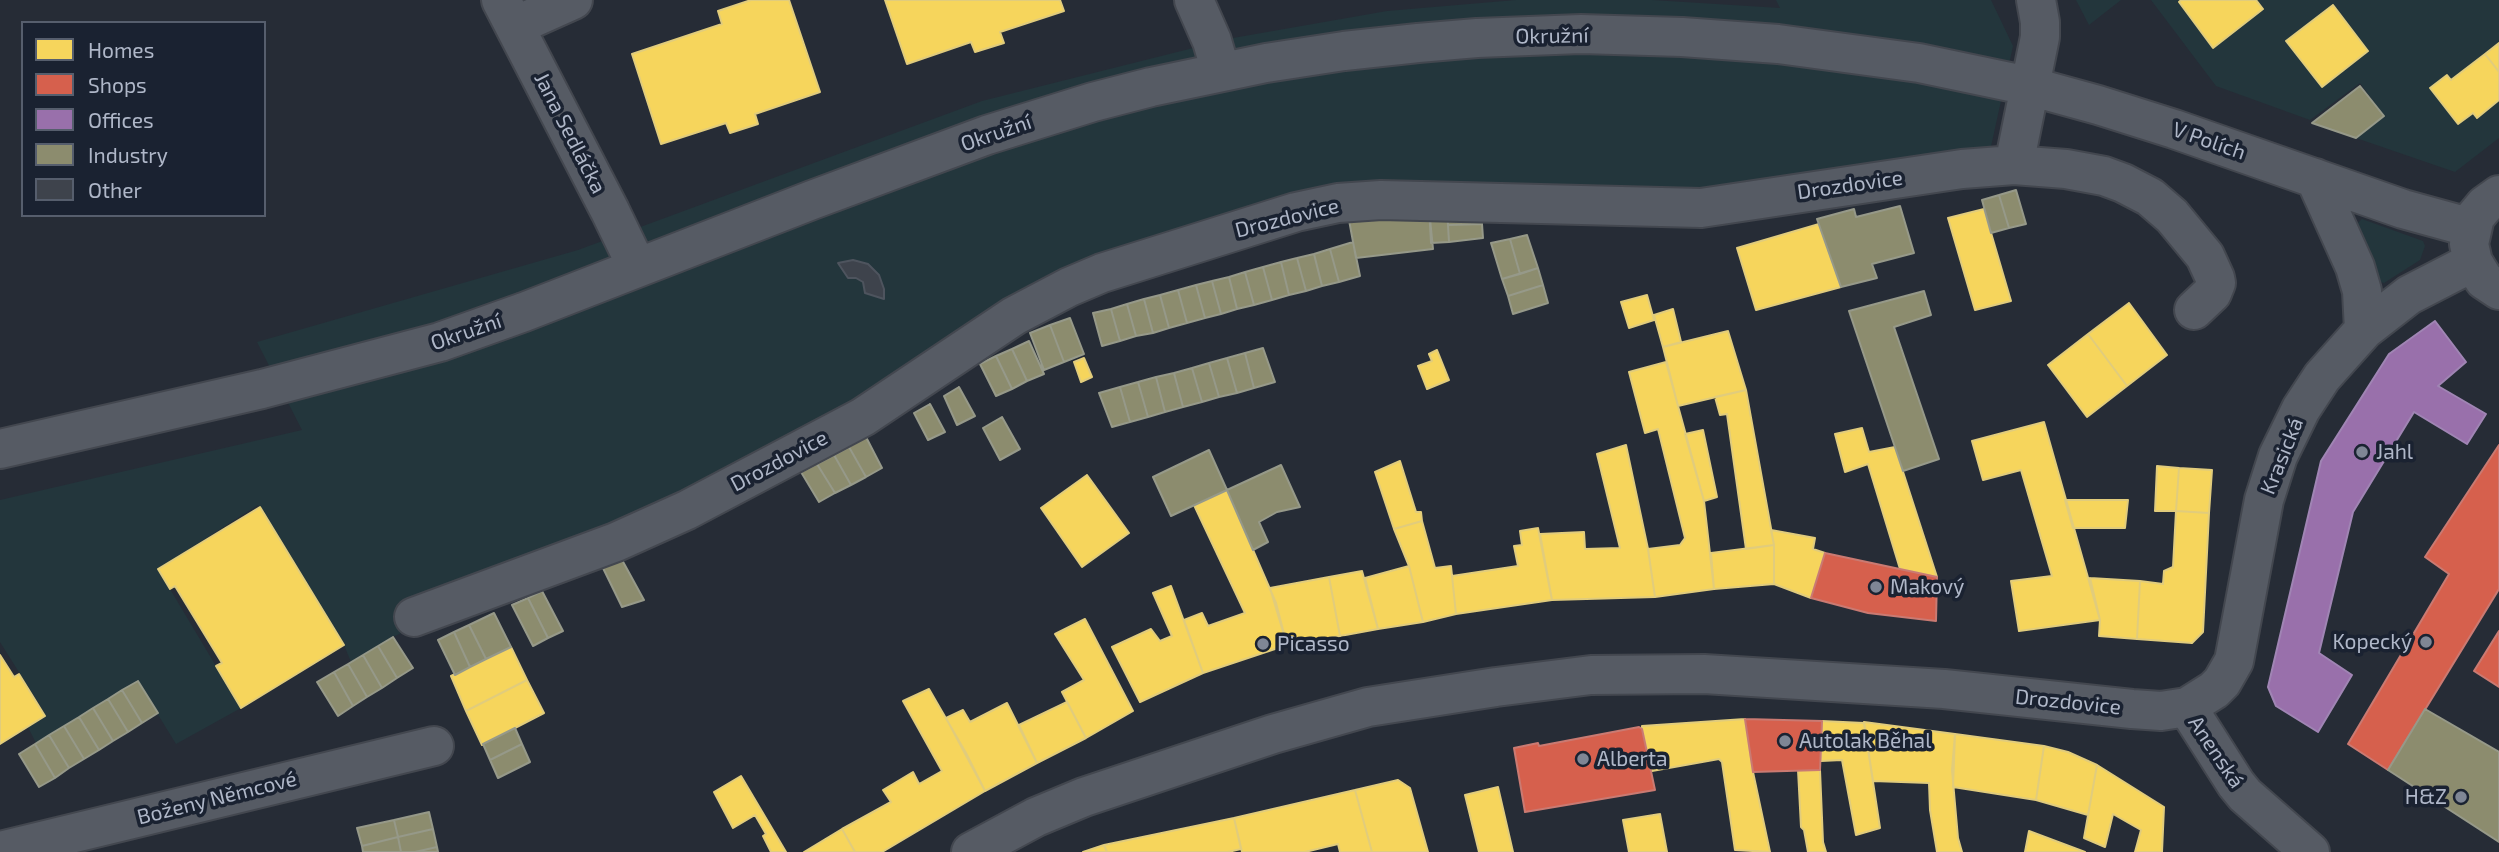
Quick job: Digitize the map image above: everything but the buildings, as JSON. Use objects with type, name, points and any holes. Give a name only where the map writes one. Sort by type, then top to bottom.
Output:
[{"type":"street","points":[[508,13],[573,0]]},
{"type":"street","points":[[1194,0],[1208,30],[1221,72]]},
{"type":"street","points":[[2014,165],[2040,31],[2036,0]]},
{"type":"street","name":"Jana Sedláčka","points":[[508,13],[637,267]]},
{"type":"street","name":"Okružní","points":[[0,449],[262,390],[440,342],[987,135],[1093,102],[1221,72],[1307,56],[1477,38],[1616,35],[1716,39],[1829,50],[1919,63],[2029,86]]},
{"type":"street","name":"V Polích","points":[[2029,86],[2153,122],[2417,214],[2472,245]]},
{"type":"street","name":"Drozdovice","points":[[414,617],[616,542],[687,510],[863,417],[1014,316],[1102,272],[1296,212],[1338,203],[1381,200],[1701,208],[1962,169],[2014,165],[2066,169],[2104,176],[2139,190],[2164,207],[2210,264],[2216,278],[2215,288],[2205,302],[2194,310]]},
{"type":"street","points":[[2315,178],[2355,267],[2362,291],[2364,330]]},
{"type":"street","name":"Krasická","points":[[2186,708],[2214,690],[2235,661],[2259,520],[2272,475],[2288,433],[2322,377],[2364,330],[2472,245],[2475,217],[2499,195]]},
{"type":"street","points":[[2472,245],[2484,280],[2499,290]]},
{"type":"street","name":"Drozdovice","points":[[971,852],[1035,817],[1084,797],[1273,734],[1368,707],[1496,687],[1591,676],[1704,674],[1944,689],[2132,709],[2161,711],[2186,708]]},
{"type":"street","name":"Anenská","points":[[2186,708],[2245,796],[2310,852]]},
{"type":"street","name":"Boženy Němcové","points":[[0,851],[434,746]]},
{"type":"shaded area","points":[[1516,0],[1652,0],[1780,8],[1776,0],[1991,0],[2013,46],[1990,151],[1682,196],[1343,186],[1094,259],[840,418],[393,637],[351,662],[344,645],[258,505],[158,569],[241,708],[176,744],[138,682],[36,743],[27,725],[44,712],[0,642],[0,500],[302,430],[257,342],[578,250],[982,101],[1233,38],[1387,11]]},
{"type":"shaded area","points":[[2076,0],[2121,0],[2089,25]]},
{"type":"shaded area","points":[[2151,0],[2181,0],[2179,2],[2212,45],[2263,7],[2257,0],[2499,0],[2499,43],[2451,80],[2447,75],[2431,88],[2458,124],[2474,111],[2499,99],[2499,138],[2455,172],[2356,138],[2384,116],[2360,83],[2310,120],[2216,86]]},
{"type":"shaded area","points":[[2362,219],[2423,241],[2425,246],[2420,260],[2384,283],[2374,280],[2354,227]]},
{"type":"place","name":"Jahl","points":[[2362,452]]},
{"type":"place","name":"Makový","points":[[1876,587]]},
{"type":"place","name":"Kopecký","points":[[2426,642]]},
{"type":"place","name":"Picasso","points":[[1263,644]]},
{"type":"place","name":"Autolak Běhal","points":[[1785,741]]},
{"type":"place","name":"Alberta","points":[[1583,759]]},
{"type":"place","name":"H&Z","points":[[2461,797]]}]
